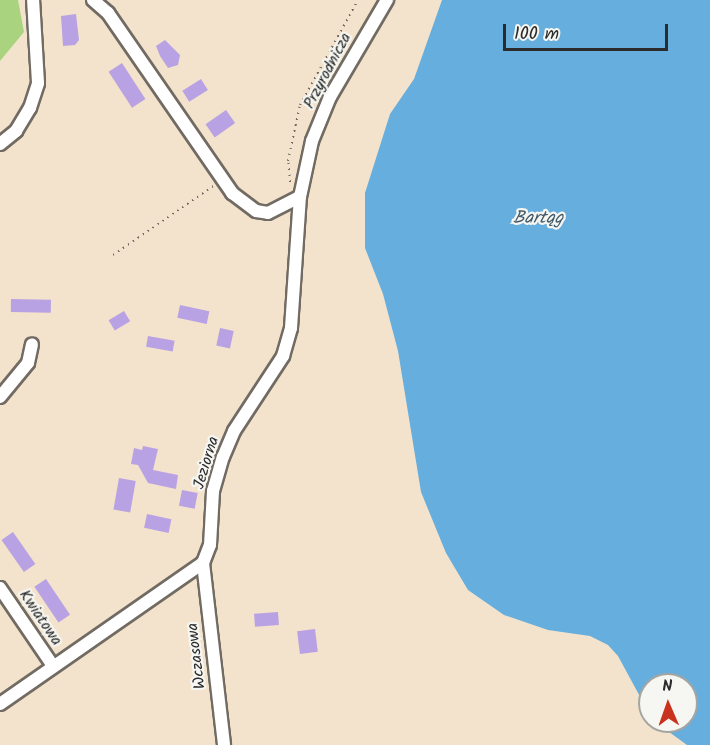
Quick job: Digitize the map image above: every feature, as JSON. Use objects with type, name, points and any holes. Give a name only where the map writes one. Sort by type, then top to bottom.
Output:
[{"type":"street","points":[[0,144],[16,131],[25,116],[38,82],[33,0]]},
{"type":"street","points":[[93,0],[108,14],[232,193],[256,211],[268,213],[300,197]]},
{"type":"street","name":"Przyrodnicza","points":[[300,197],[312,141],[330,97],[387,0]]},
{"type":"street","name":"Jeziorna","points":[[203,563],[210,545],[213,491],[223,457],[234,432],[283,356],[294,303],[300,197]]},
{"type":"street","points":[[0,397],[28,363],[32,344]]},
{"type":"street","points":[[0,704],[203,563]]},
{"type":"street","name":"Wczasowa","points":[[203,563],[224,745]]},
{"type":"street","name":"Kwiatowa","points":[[0,588],[53,666]]},
{"type":"path","points":[[300,197],[291,183],[288,161],[300,105],[358,0]]},
{"type":"path","points":[[113,255],[223,180]]},
{"type":"green space","points":[[0,0],[18,0],[24,32],[0,61]]},
{"type":"water","name":"Bartąg","points":[[442,0],[710,0],[710,745],[687,745],[670,733],[698,733],[698,673],[638,673],[638,693],[618,656],[608,645],[590,636],[548,630],[504,615],[468,590],[446,553],[421,492],[398,351],[383,294],[365,248],[365,193],[390,114],[414,79]]},
{"type":"building","points":[[76,14],[79,40],[75,45],[63,46],[61,16]]},
{"type":"building","points":[[165,40],[180,55],[178,65],[168,68],[160,56],[156,46]]},
{"type":"building","points":[[122,63],[145,99],[132,108],[109,72]]},
{"type":"building","points":[[201,79],[208,90],[189,102],[182,91]]},
{"type":"building","points":[[226,110],[235,123],[215,137],[206,124]]},
{"type":"building","points":[[11,299],[51,300],[51,313],[11,312]]},
{"type":"building","points":[[180,305],[209,311],[207,324],[177,318]]},
{"type":"building","points":[[124,311],[130,321],[115,331],[109,320]]},
{"type":"building","points":[[220,328],[234,331],[230,349],[216,346]]},
{"type":"building","points":[[148,336],[175,341],[173,352],[146,347]]},
{"type":"building","points":[[143,446],[158,449],[153,470],[178,475],[176,489],[148,483],[138,465],[131,464],[134,448],[142,450]]},
{"type":"building","points":[[119,478],[136,481],[130,512],[113,510]]},
{"type":"building","points":[[182,490],[198,493],[195,509],[179,506]]},
{"type":"building","points":[[147,514],[171,519],[169,533],[144,528]]},
{"type":"building","points":[[13,532],[35,564],[24,572],[2,540]]},
{"type":"building","points":[[46,579],[70,615],[58,622],[34,587]]},
{"type":"building","points":[[278,612],[279,625],[255,627],[254,614]]},
{"type":"building","points":[[315,629],[318,652],[300,654],[297,631]]}]
